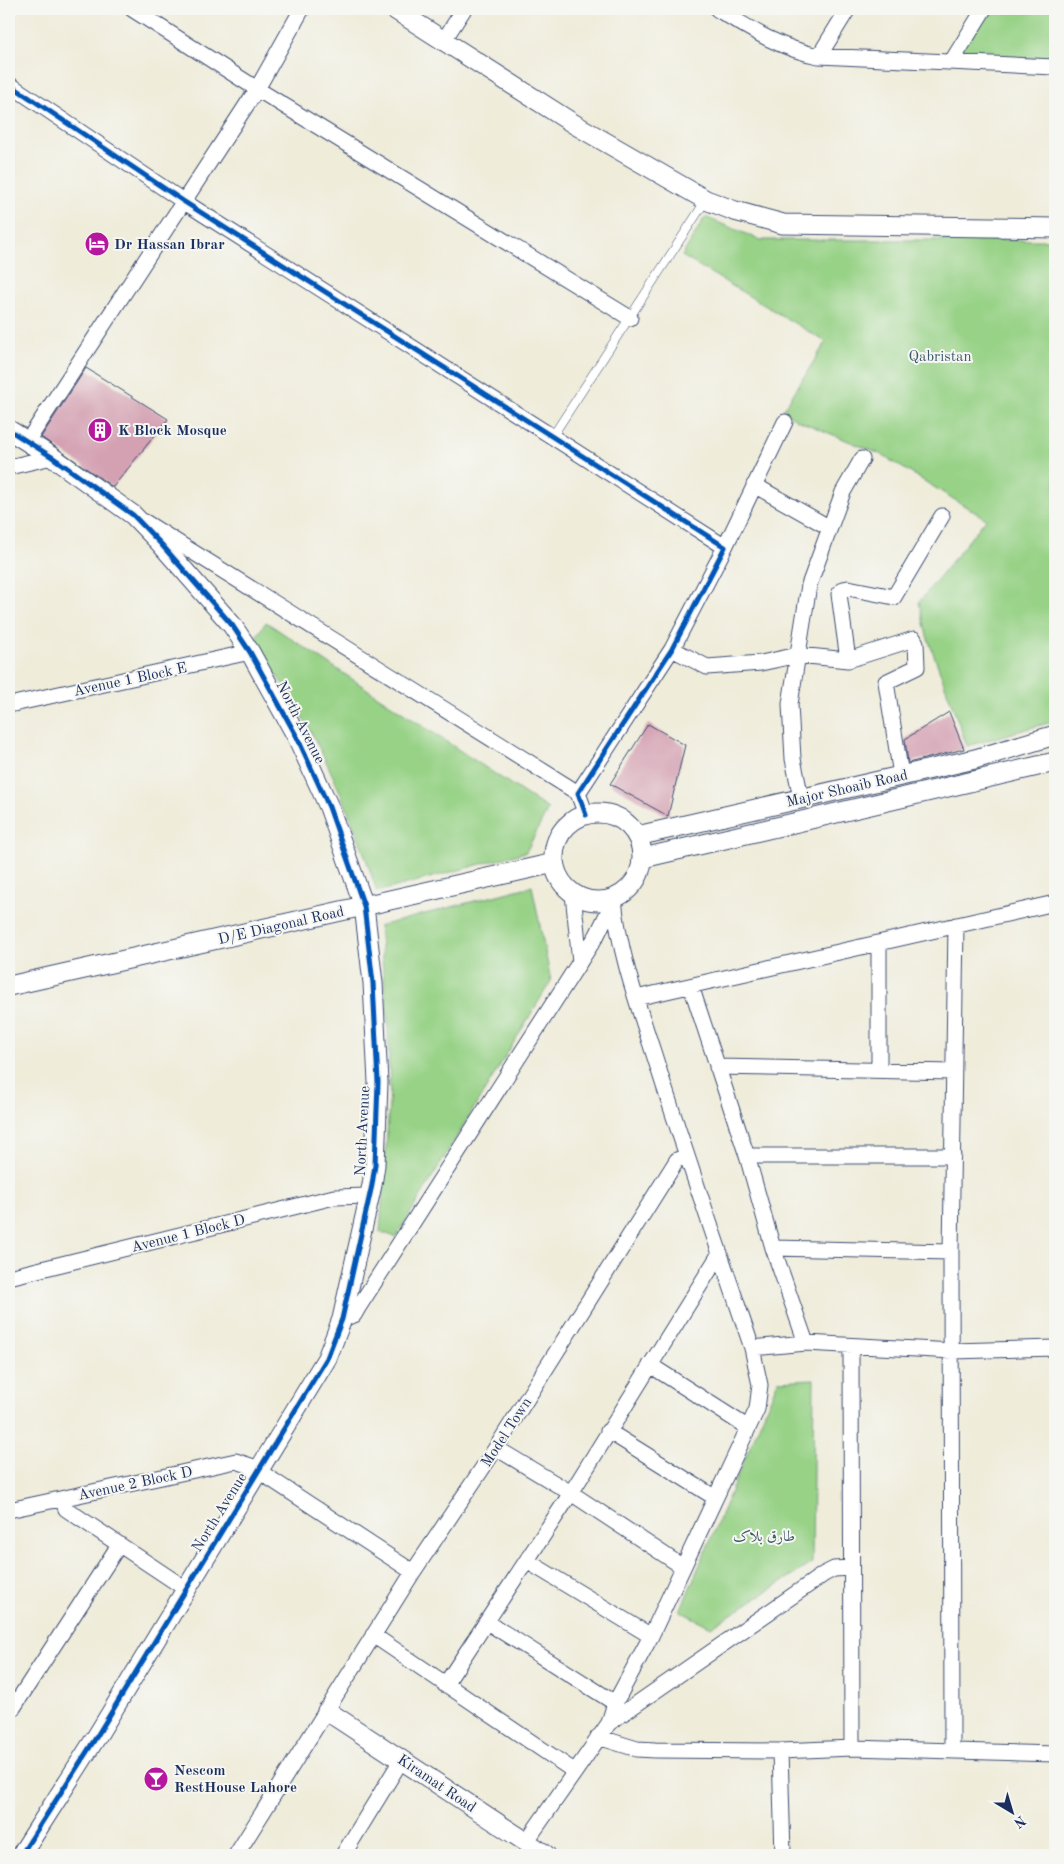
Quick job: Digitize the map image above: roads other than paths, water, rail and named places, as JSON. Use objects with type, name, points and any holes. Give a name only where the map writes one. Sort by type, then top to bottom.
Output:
[{"type":"street","points":[[132,9],[257,89],[630,318]]},
{"type":"street","points":[[27,442],[257,89],[302,9]]},
{"type":"street","points":[[394,9],[574,124],[706,200],[761,219],[783,224],[1055,228]]},
{"type":"street","points":[[444,40],[464,9]]},
{"type":"street","points":[[719,9],[755,32],[796,52],[820,56],[1055,67]]},
{"type":"street","points":[[820,56],[848,9]]},
{"type":"street","points":[[952,61],[984,9]]},
{"type":"street","points":[[9,84],[183,201],[726,547]]},
{"type":"street","points":[[578,793],[672,649],[726,547],[785,422]]},
{"type":"street","name":"North Avenue","points":[[9,430],[52,457],[133,515],[232,625],[250,652],[301,746],[329,807],[364,906],[373,983],[378,1082],[375,1165],[342,1319],[327,1358],[260,1472],[21,1855]]},
{"type":"street","points":[[9,467],[52,457]]},
{"type":"street","points":[[801,798],[793,759],[790,704],[809,585],[843,492],[862,459]]},
{"type":"street","points":[[754,485],[830,528]]},
{"type":"street","points":[[133,515],[578,793],[586,815]]},
{"type":"street","points":[[848,660],[839,594],[848,588],[894,597],[942,516]]},
{"type":"street","points":[[672,649],[707,667],[761,663],[798,655],[848,660],[914,639],[916,643],[917,668],[886,682],[901,776]]},
{"type":"street","name":"Avenue 1 Block E","points":[[9,705],[250,652]]},
{"type":"street","name":"Major Shoaib Road","points":[[637,836],[901,776],[975,758],[1055,735]]},
{"type":"street","name":"Major Shoaib Road","points":[[642,858],[1055,762]]},
{"type":"street","points":[[598,813],[615,817],[630,826],[637,836],[642,858],[640,871],[635,883],[614,899],[600,902],[586,900],[573,894],[564,886],[554,863],[558,839],[574,820],[598,813]]},
{"type":"street","name":"D/E Diagonal Road","points":[[9,986],[554,863]]},
{"type":"street","points":[[573,894],[580,962]]},
{"type":"street","points":[[342,1319],[354,1314],[358,1308],[597,935],[614,899]]},
{"type":"street","points":[[609,1723],[616,1703],[684,1567],[714,1497],[756,1409],[760,1391],[758,1369],[752,1348],[636,998],[617,928],[614,899]]},
{"type":"street","points":[[636,998],[879,945],[956,925],[1055,903]]},
{"type":"street","points":[[952,1750],[953,1351],[951,1252],[956,925]]},
{"type":"street","points":[[879,945],[879,1069]]},
{"type":"street","points":[[691,986],[747,1156],[773,1248],[806,1343]]},
{"type":"street","points":[[717,1067],[953,1072]]},
{"type":"street","name":"Model Town","points":[[236,1855],[373,1635],[496,1448],[677,1160],[687,1156]]},
{"type":"street","points":[[747,1156],[953,1156]]},
{"type":"street","name":"Avenue 1 Block D","points":[[9,1277],[334,1197],[368,1196]]},
{"type":"street","points":[[773,1248],[951,1252]]},
{"type":"street","points":[[444,1685],[571,1493],[720,1252]]},
{"type":"street","points":[[752,1348],[806,1343],[953,1351],[1055,1348]]},
{"type":"street","points":[[851,1346],[850,1568],[852,1748]]},
{"type":"street","points":[[650,1365],[747,1427]]},
{"type":"street","points":[[608,1431],[714,1497]]},
{"type":"street","points":[[496,1448],[571,1493],[684,1567]]},
{"type":"street","name":"Avenue 2 Block D","points":[[9,1510],[236,1461],[243,1462],[413,1572]]},
{"type":"street","points":[[62,1499],[66,1509],[186,1589]]},
{"type":"street","points":[[13,1708],[119,1545]]},
{"type":"street","points":[[527,1561],[651,1636]]},
{"type":"street","points":[[526,1842],[609,1723],[824,1574],[834,1569],[850,1568]]},
{"type":"street","points":[[487,1622],[616,1703]]},
{"type":"street","points":[[373,1635],[444,1685],[574,1771]]},
{"type":"street","name":"Kiramat Road","points":[[326,1711],[546,1855]]},
{"type":"street","points":[[598,1737],[636,1749],[780,1751],[852,1748],[1055,1754]]},
{"type":"street","points":[[780,1751],[782,1855]]},
{"type":"street","points":[[343,1855],[402,1759]]},
{"type":"lane","points":[[552,437],[706,200]]},
{"type":"place","name":"Dr Hassan Ibrar","points":[[97,244]]},
{"type":"place","name":"K Block Mosque","points":[[100,430]]},
{"type":"place","name":"Nescom RestHouse Lahore","points":[[156,1779]]},
{"type":"park label","name":"Qabristan","points":[[940,356]]},
{"type":"park label","name":"طارق بلاک","points":[[764,1536]]}]
